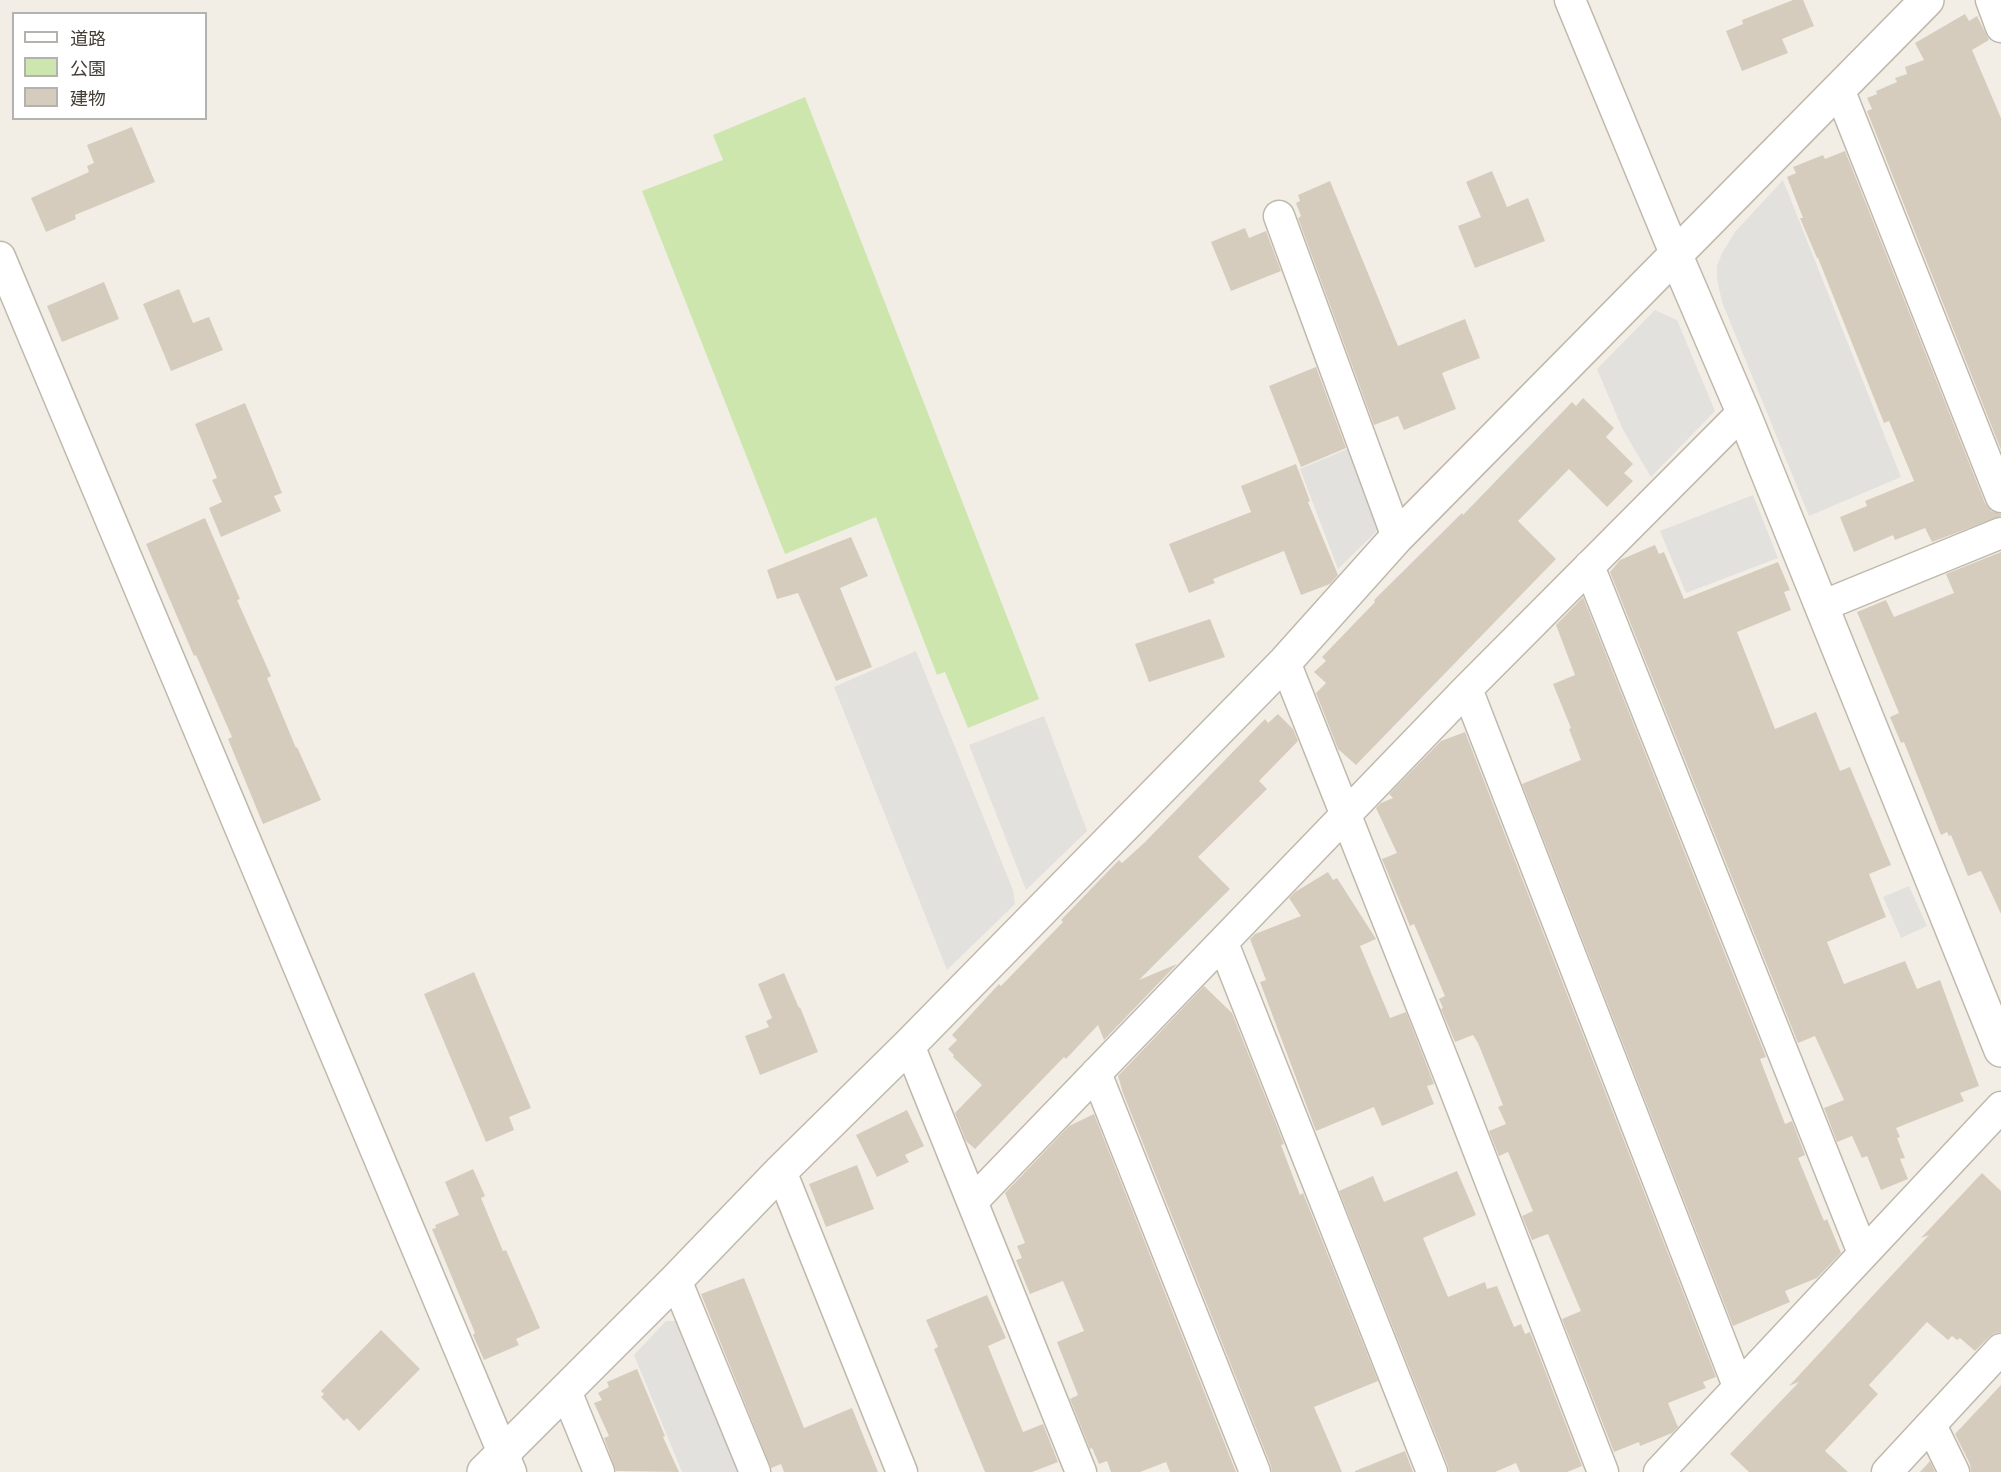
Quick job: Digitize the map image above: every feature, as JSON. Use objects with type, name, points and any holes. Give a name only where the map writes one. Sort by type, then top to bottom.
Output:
[{"type":"street","points":[[1570,0],[1743,412],[2001,1050]]},
{"type":"street","points":[[0,257],[499,1465],[566,1391],[781,1171],[909,1045],[1285,662],[1397,537],[1927,0]]},
{"type":"street","points":[[1990,0],[2001,27]]},
{"type":"street","points":[[1839,90],[2001,497]]},
{"type":"street","points":[[1279,216],[1397,537]]},
{"type":"street","points":[[973,1201],[1467,690],[1743,412]]},
{"type":"street","points":[[1822,606],[2001,533]]},
{"type":"street","points":[[1589,566],[1863,1252]]},
{"type":"street","points":[[1285,662],[1603,1472]]},
{"type":"street","points":[[1467,690],[1738,1386]]},
{"type":"street","points":[[1223,943],[1432,1472]]},
{"type":"street","points":[[909,1045],[1081,1472]]},
{"type":"street","points":[[1096,1073],[1255,1472]]},
{"type":"street","points":[[1659,1472],[2001,1107]]},
{"type":"street","points":[[781,1171],[902,1472]]},
{"type":"street","points":[[676,1280],[755,1472]]},
{"type":"street","points":[[1887,1472],[2001,1349]]},
{"type":"street","points":[[566,1391],[599,1472]]},
{"type":"street","points":[[1931,1425],[1954,1472]]},
{"type":"green space","points":[[805,97],[1039,699],[968,728],[945,672],[937,675],[876,517],[785,554],[642,191],[723,160],[713,135]]},
{"type":"shaded area","points":[[1783,180],[1901,477],[1809,516],[1722,302],[1717,279],[1717,266],[1735,232]]},
{"type":"shaded area","points":[[1655,310],[1677,320],[1715,411],[1651,477],[1623,430],[1597,369]]},
{"type":"shaded area","points":[[1352,447],[1380,528],[1338,569],[1300,469]]},
{"type":"shaded area","points":[[1753,495],[1778,558],[1686,593],[1660,531]]},
{"type":"shaded area","points":[[916,651],[1013,890],[1015,904],[947,970],[834,687]]},
{"type":"shaded area","points":[[1044,716],[1087,831],[1026,890],[969,745]]},
{"type":"shaded area","points":[[1909,886],[1927,926],[1901,938],[1883,897]]},
{"type":"shaded area","points":[[666,1321],[681,1321],[741,1472],[682,1472],[634,1355]]},
{"type":"building","points":[[1793,0],[1803,0],[1814,26],[1782,39],[1788,53],[1742,71],[1726,31],[1743,24],[1742,20]]},
{"type":"building","points":[[1965,14],[1969,21],[1977,16],[1989,40],[1972,50],[2001,118],[2001,450],[1867,111],[1872,109],[1867,98],[1877,94],[1876,91],[1897,82],[1895,78],[1907,74],[1905,67],[1924,60],[1915,43]]},
{"type":"building","points":[[132,127],[155,182],[75,215],[76,219],[46,232],[31,198],[89,172],[87,166],[94,163],[87,145]]},
{"type":"building","points":[[1845,151],[1985,503],[1991,511],[2001,514],[2001,516],[1932,542],[1925,528],[1895,540],[1893,535],[1854,552],[1840,517],[1867,506],[1865,501],[1914,481],[1889,421],[1884,423],[1800,218],[1803,218],[1787,177],[1796,173],[1793,167],[1823,155],[1825,159]]},
{"type":"building","points":[[1492,171],[1507,207],[1528,198],[1545,241],[1475,268],[1458,226],[1481,217],[1466,182]]},
{"type":"building","points":[[1330,181],[1398,346],[1465,319],[1480,358],[1442,373],[1456,409],[1404,430],[1398,416],[1374,425],[1298,218],[1301,216],[1296,203],[1300,201],[1298,195]]},
{"type":"building","points":[[1245,228],[1249,238],[1266,231],[1281,271],[1231,291],[1211,242]]},
{"type":"building","points":[[104,282],[119,319],[62,342],[47,306]]},
{"type":"building","points":[[179,289],[193,323],[209,317],[223,350],[171,371],[143,304]]},
{"type":"building","points":[[1316,367],[1346,448],[1301,467],[1269,386]]},
{"type":"building","points":[[1583,398],[1614,428],[1606,437],[1633,464],[1624,473],[1633,481],[1607,507],[1569,469],[1518,521],[1556,559],[1356,765],[1338,749],[1316,693],[1326,683],[1314,672],[1326,661],[1322,657],[1375,602],[1374,600],[1462,513],[1463,515],[1572,402],[1576,406]]},
{"type":"building","points":[[245,403],[282,493],[274,496],[281,511],[221,537],[209,508],[222,502],[212,480],[217,478],[195,424]]},
{"type":"building","points":[[1296,464],[1310,501],[1308,502],[1338,575],[1330,584],[1301,595],[1284,551],[1213,579],[1215,583],[1189,593],[1169,544],[1251,512],[1241,486]]},
{"type":"building","points":[[205,518],[240,599],[237,600],[271,676],[267,678],[296,748],[321,800],[263,824],[228,739],[232,737],[146,544]]},
{"type":"building","points":[[851,537],[868,576],[840,588],[872,667],[836,681],[798,593],[777,599],[767,570]]},
{"type":"building","points":[[1655,545],[1659,554],[1664,552],[1684,599],[1778,562],[1790,590],[1784,592],[1791,610],[1737,632],[1775,729],[1816,712],[1840,771],[1850,767],[1891,865],[1869,874],[1886,917],[1827,942],[1844,984],[1905,961],[1917,989],[1940,980],[1979,1086],[1960,1093],[1964,1101],[1896,1128],[1900,1137],[1897,1138],[1905,1158],[1900,1159],[1908,1179],[1881,1190],[1867,1156],[1862,1158],[1852,1136],[1837,1142],[1824,1108],[1844,1100],[1815,1036],[1798,1043],[1610,572],[1620,560]]},
{"type":"building","points":[[2001,552],[2001,914],[1981,871],[1968,876],[1951,835],[1949,836],[1947,832],[1941,835],[1904,742],[1901,743],[1890,717],[1899,713],[1857,612],[1886,600],[1894,617],[1954,593],[1946,574]]},
{"type":"building","points":[[1583,597],[1766,1057],[1760,1059],[1785,1124],[1792,1121],[1805,1155],[1798,1158],[1824,1221],[1827,1219],[1841,1253],[1817,1278],[1785,1291],[1790,1302],[1733,1326],[1522,784],[1581,760],[1553,684],[1575,675],[1556,625]]},
{"type":"building","points":[[1210,619],[1225,657],[1149,682],[1135,644]]},
{"type":"building","points":[[1278,714],[1293,729],[1298,741],[1259,781],[1267,789],[1198,857],[1230,889],[1139,980],[1177,964],[1104,1040],[1098,1025],[975,1149],[966,1141],[955,1113],[982,1085],[953,1057],[954,1055],[948,1049],[957,1040],[952,1035],[999,984],[1001,986],[1063,922],[1061,920],[1119,860],[1122,863],[1144,843],[1265,719],[1268,723]]},
{"type":"building","points":[[1465,732],[1716,1377],[1703,1382],[1706,1388],[1668,1403],[1678,1427],[1672,1433],[1640,1446],[1639,1442],[1614,1452],[1562,1319],[1581,1311],[1548,1234],[1532,1240],[1522,1216],[1533,1211],[1508,1152],[1499,1156],[1489,1131],[1506,1124],[1498,1107],[1503,1105],[1473,1035],[1455,1042],[1441,1009],[1443,1008],[1439,999],[1445,996],[1414,924],[1410,926],[1382,859],[1397,853],[1376,808],[1393,798],[1389,794],[1441,741]]},
{"type":"building","points":[[1328,872],[1333,880],[1337,878],[1376,939],[1360,946],[1390,1018],[1406,1012],[1434,1084],[1427,1086],[1434,1104],[1382,1126],[1374,1107],[1316,1131],[1260,982],[1266,980],[1250,939],[1255,934],[1301,916],[1289,898]]},
{"type":"building","points":[[474,972],[531,1108],[509,1117],[514,1130],[486,1142],[424,994]]},
{"type":"building","points":[[784,973],[818,1052],[760,1075],[745,1036],[769,1027],[766,1021],[772,1018],[758,984]]},
{"type":"building","points":[[1204,986],[1232,1013],[1284,1144],[1281,1145],[1300,1195],[1303,1193],[1378,1381],[1314,1407],[1342,1472],[1272,1472],[1118,1076]]},
{"type":"building","points":[[907,1110],[924,1146],[905,1155],[909,1162],[877,1177],[856,1135]]},
{"type":"building","points":[[1094,1114],[1236,1472],[1170,1472],[1166,1462],[1140,1472],[1111,1472],[1107,1461],[1099,1464],[1092,1448],[1090,1449],[1070,1399],[1078,1395],[1057,1342],[1084,1331],[1063,1281],[1030,1294],[1016,1260],[1022,1258],[1017,1246],[1025,1243],[1005,1193],[1069,1126]]},
{"type":"building","points":[[857,1165],[874,1209],[826,1227],[809,1184]]},
{"type":"building","points":[[473,1169],[485,1196],[481,1198],[503,1251],[506,1250],[540,1328],[516,1339],[519,1345],[484,1360],[432,1229],[436,1228],[435,1225],[459,1215],[445,1182]]},
{"type":"building","points":[[1457,1171],[1476,1215],[1423,1238],[1448,1297],[1485,1282],[1487,1289],[1497,1286],[1514,1327],[1521,1324],[1525,1334],[1530,1332],[1582,1466],[1567,1472],[1520,1472],[1516,1463],[1495,1472],[1449,1472],[1339,1191],[1373,1176],[1384,1202]]},
{"type":"building","points":[[1982,1173],[2001,1191],[2001,1332],[1989,1337],[1975,1351],[1960,1338],[1957,1340],[1952,1336],[1948,1340],[1927,1322],[1869,1385],[1878,1394],[1825,1451],[1848,1472],[1749,1472],[1730,1454],[1799,1382],[1789,1386],[1929,1235],[1921,1238]]},
{"type":"building","points":[[744,1278],[804,1428],[852,1408],[878,1472],[784,1472],[781,1464],[771,1468],[701,1294]]},
{"type":"building","points":[[987,1295],[1006,1338],[988,1346],[1023,1432],[1043,1424],[1058,1462],[1032,1472],[985,1472],[934,1349],[938,1347],[926,1320]]},
{"type":"building","points":[[381,1330],[420,1369],[359,1431],[347,1418],[344,1421],[321,1397],[324,1394],[321,1391]]},
{"type":"building","points":[[637,1369],[679,1472],[616,1471],[604,1438],[609,1436],[594,1403],[602,1400],[598,1393],[609,1387],[607,1382]]},
{"type":"building","points":[[2001,1385],[2001,1472],[1971,1472],[1970,1464],[1955,1434]]},
{"type":"building","points":[[1405,1451],[1413,1472],[1355,1472],[1355,1471]]},
{"type":"building","points":[[1930,1461],[1935,1472],[1920,1472]]}]
